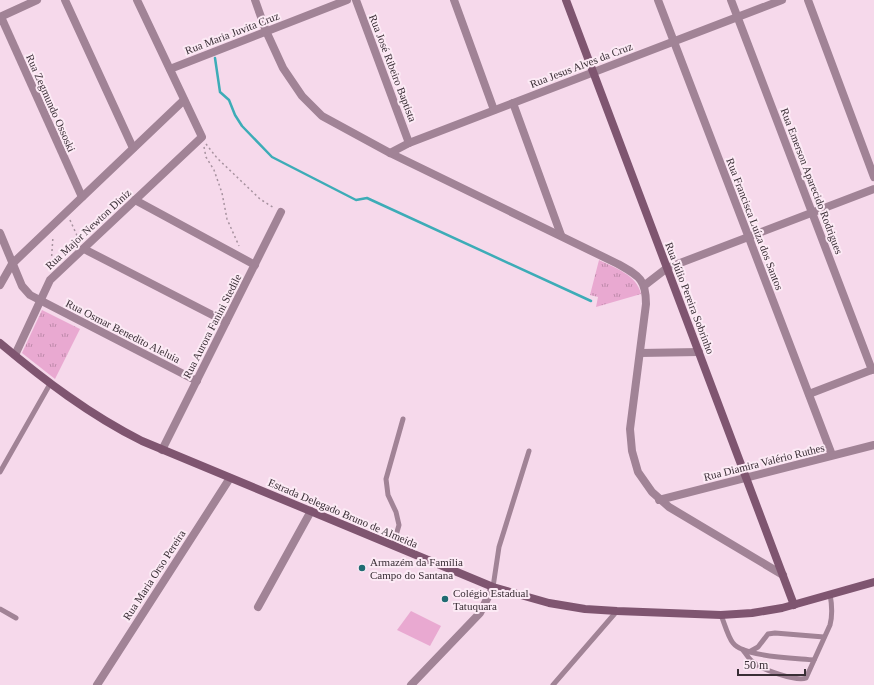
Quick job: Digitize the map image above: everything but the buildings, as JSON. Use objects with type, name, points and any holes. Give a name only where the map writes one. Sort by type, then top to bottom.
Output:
[{"type":"main road","name":"Rua Júlio Pereira Sobrinho","points":[[566,0],[794,604]]},
{"type":"main road","name":"Estrada Delegado Bruno de Almeida","points":[[0,343],[50,384],[97,416],[132,436],[162,450],[493,587],[549,604],[585,609],[617,611],[721,614],[763,612],[874,582]]},
{"type":"street","points":[[0,17],[38,0]]},
{"type":"street","points":[[65,0],[133,148]]},
{"type":"street","points":[[137,0],[202,137]]},
{"type":"street","points":[[255,0],[266,31],[292,82],[311,106],[322,116],[390,153],[561,235],[627,269],[641,280],[644,285],[646,304],[630,429],[632,451],[638,472],[644,483],[659,500],[678,513],[783,575]]},
{"type":"street","name":"Rua Maria Juvita Cruz","points":[[170,69],[347,0]]},
{"type":"street","name":"Rua José Ribeiro Baptista","points":[[356,0],[409,143]]},
{"type":"street","points":[[454,0],[494,110]]},
{"type":"street","name":"Rua Francisca Luíza dos Santos","points":[[658,0],[832,455]]},
{"type":"street","name":"Rua Emerson Aparecido Rodrigues","points":[[731,0],[873,369]]},
{"type":"street","name":"Rua Jesus Alves da Cruz","points":[[390,153],[409,143],[782,0]]},
{"type":"street","points":[[808,0],[874,177]]},
{"type":"street","name":"Rua Zegmundo Ossoski","points":[[0,17],[82,197]]},
{"type":"street","points":[[0,286],[12,264],[184,100]]},
{"type":"street","points":[[513,103],[561,235]]},
{"type":"street","name":"Rua Major Newton Diniz","points":[[15,355],[50,280],[202,137]]},
{"type":"street","points":[[644,285],[667,268],[874,189]]},
{"type":"street","points":[[135,200],[255,265]]},
{"type":"street","name":"Rua Aurora Fanini Stedile","points":[[162,450],[282,212]]},
{"type":"street","name":"Rua Osmar Benedito Aleluia","points":[[0,233],[12,264],[25,291],[40,301],[197,381]]},
{"type":"street","points":[[84,249],[226,322]]},
{"type":"street","points":[[640,353],[699,352]]},
{"type":"street","points":[[809,394],[873,369]]},
{"type":"street","name":"Rua Diamira Valério Ruthes","points":[[659,500],[874,445]]},
{"type":"street","name":"Rua Maria Orso Pereira","points":[[97,685],[230,478]]},
{"type":"street","points":[[258,607],[311,511]]},
{"type":"street","points":[[411,685],[480,613],[493,587]]},
{"type":"lane","points":[[0,472],[50,384]]},
{"type":"lane","points":[[393,546],[399,526],[396,512],[388,495],[386,479],[403,419]]},
{"type":"lane","points":[[493,587],[498,547],[529,451]]},
{"type":"lane","points":[[743,650],[753,663],[761,668],[802,680],[806,678],[832,618],[830,594]]},
{"type":"lane","points":[[0,609],[16,618]]},
{"type":"lane","points":[[553,685],[617,611]]},
{"type":"lane","points":[[721,614],[733,643],[743,650],[748,652],[814,660]]},
{"type":"lane","points":[[748,652],[758,647],[768,634],[775,633],[824,636]]},
{"type":"path","points":[[202,137],[217,158],[260,199],[269,206],[282,212]]},
{"type":"path","points":[[202,137],[206,157],[212,167],[222,193],[227,219],[245,260]]},
{"type":"path","points":[[67,212],[84,249]]},
{"type":"path","points":[[51,266],[54,224]]},
{"type":"green space","points":[[599,260],[618,269],[630,277],[639,287],[641,294],[596,307],[598,297],[590,295]]},
{"type":"green space","points":[[42,310],[80,329],[55,379],[22,353]]},
{"type":"green space","points":[[411,611],[441,626],[430,646],[397,630]]},
{"type":"waterway","points":[[215,58],[220,92],[229,100],[235,115],[242,126],[272,157],[356,200],[367,198],[591,301]]},
{"type":"place","name":"Armazém da Família Campo do Santana","points":[[362,568]]},
{"type":"place","name":"Colégio Estadual Tatuquara","points":[[445,599]]}]
